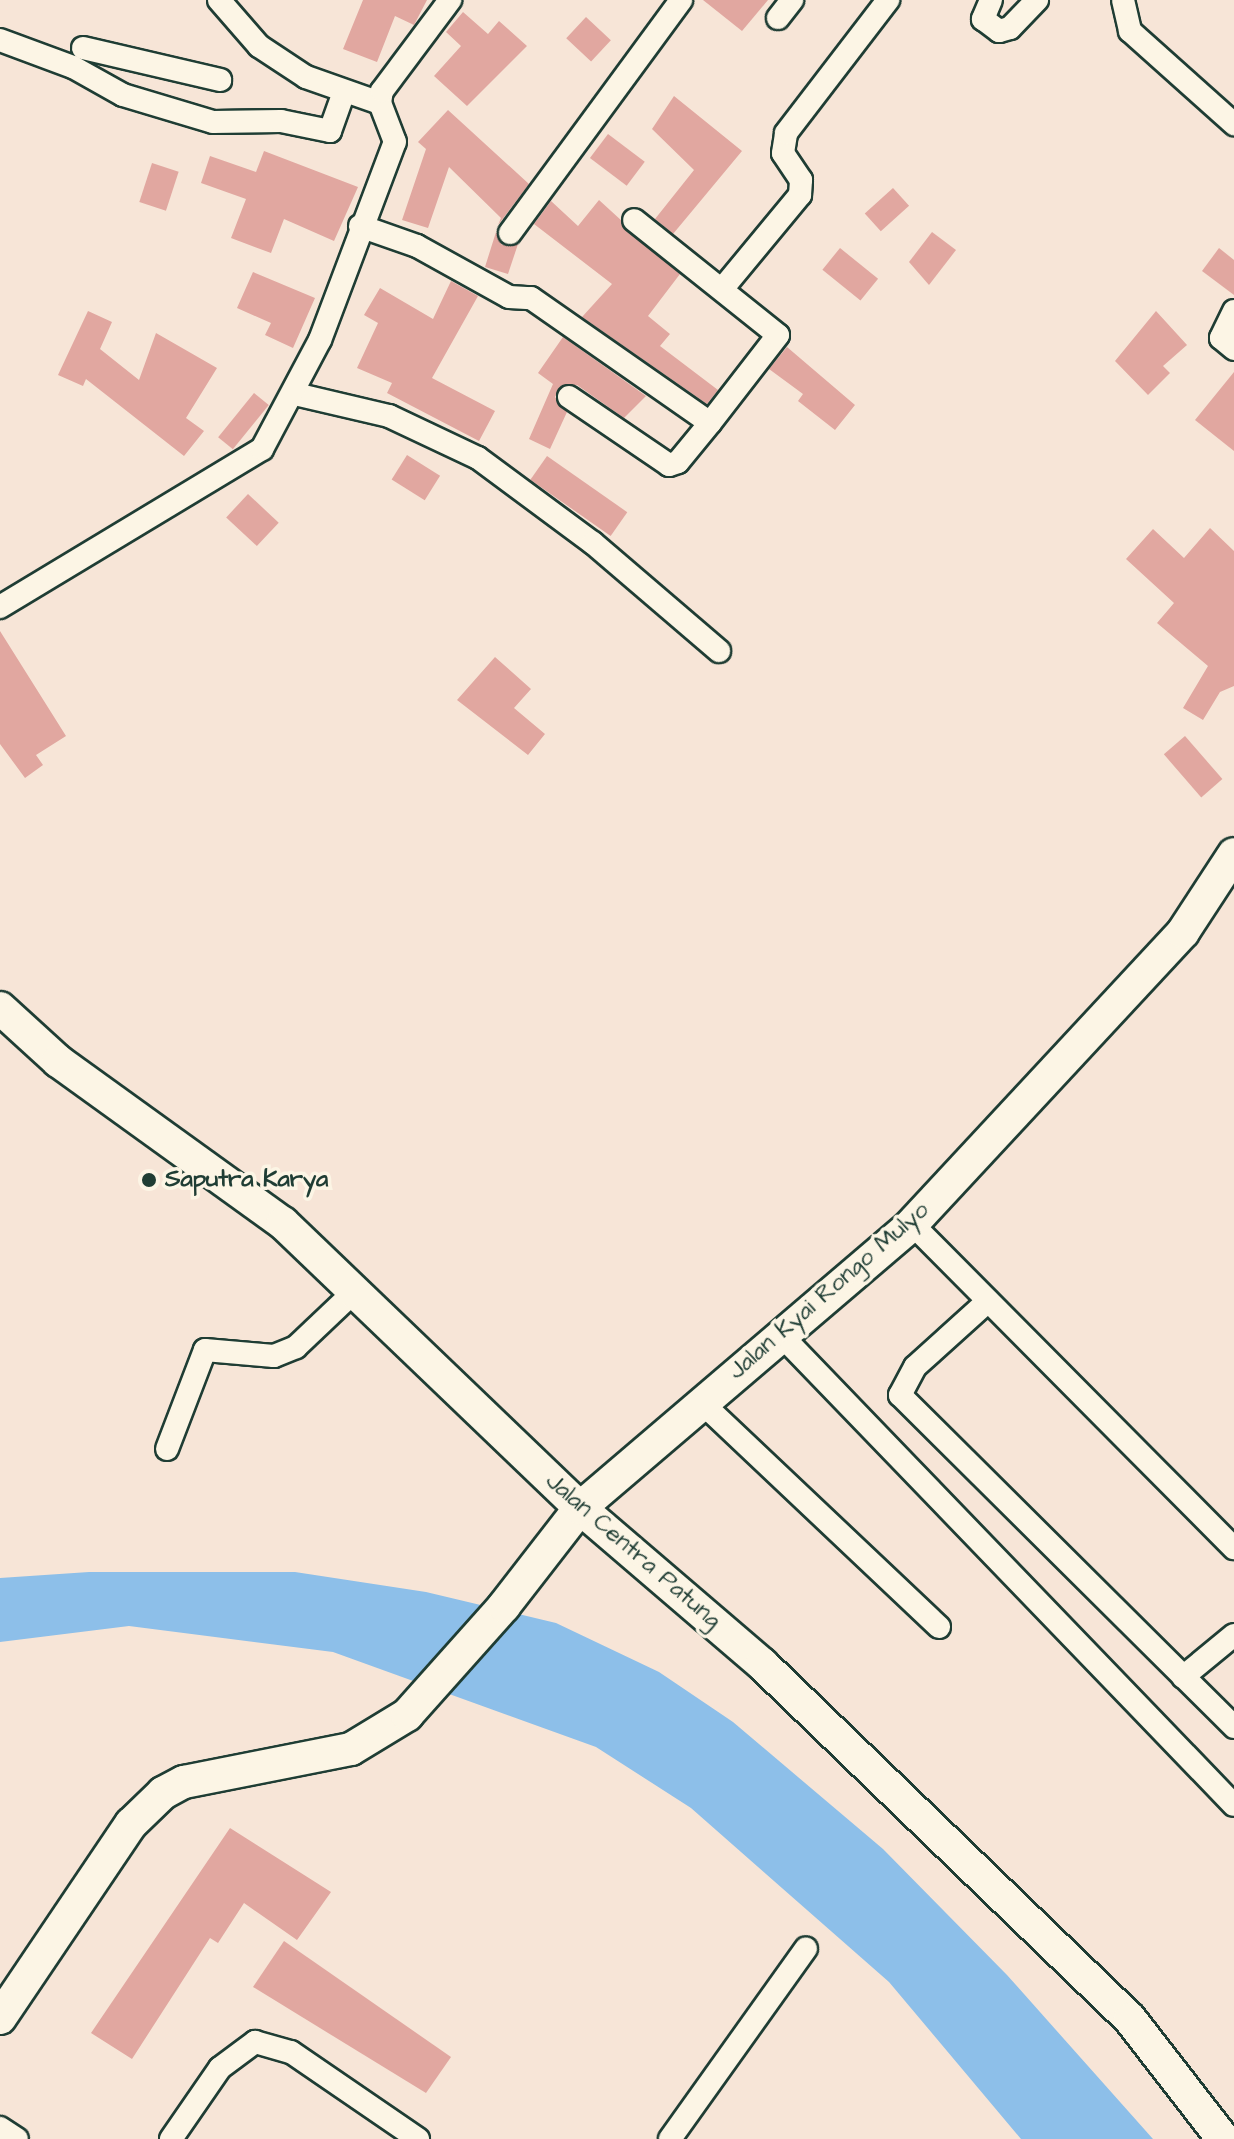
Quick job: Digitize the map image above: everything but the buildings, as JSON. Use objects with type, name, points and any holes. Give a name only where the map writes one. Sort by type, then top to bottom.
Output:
[{"type":"street","points":[[219,0],[259,46],[306,77],[380,103]]},
{"type":"street","points":[[0,607],[240,466],[262,449],[295,394],[395,142],[380,103],[391,73],[450,0]]},
{"type":"street","points":[[510,233],[681,0]]},
{"type":"street","points":[[778,18],[792,0]]},
{"type":"street","points":[[723,288],[800,195],[801,180],[783,153],[786,133],[888,0]]},
{"type":"street","points":[[991,0],[983,19],[999,31],[1010,28],[1037,0]]},
{"type":"street","points":[[1123,0],[1130,31],[1234,124]]},
{"type":"street","points":[[0,40],[73,67],[123,95],[213,122],[281,121],[330,131],[344,92]]},
{"type":"street","points":[[83,48],[220,80]]},
{"type":"street","points":[[569,397],[669,465],[678,462],[778,335],[723,288],[634,220]]},
{"type":"street","points":[[360,226],[417,246],[509,297],[531,298],[710,423]]},
{"type":"street","points":[[1234,311],[1221,338],[1234,349]]},
{"type":"street","points":[[295,394],[389,416],[478,458],[593,543],[719,651]]},
{"type":"street","name":"Jalan Kyai Rongo Mulyo","points":[[0,2018],[131,1824],[163,1793],[184,1782],[351,1749],[381,1735],[429,1692],[504,1606],[580,1508],[700,1401],[782,1336],[912,1224],[1183,932],[1234,854]]},
{"type":"street","name":"Jalan Centra Patung","points":[[0,1008],[58,1061],[283,1223],[580,1508],[762,1664],[1097,1986],[1171,2064],[1223,2139]]},
{"type":"street","points":[[912,1224],[1234,1548]]},
{"type":"street","points":[[167,1449],[205,1350],[274,1356],[296,1347],[356,1290]]},
{"type":"street","points":[[988,1301],[915,1367],[900,1395],[1234,1727]]},
{"type":"street","points":[[782,1336],[1234,1805]]},
{"type":"street","points":[[700,1401],[939,1627]]},
{"type":"street","points":[[1183,1677],[1234,1635]]},
{"type":"street","points":[[670,2139],[806,1948]]},
{"type":"street","points":[[171,2139],[220,2068],[255,2042],[291,2052],[418,2139]]},
{"type":"street","points":[[0,2128],[17,2139]]},
{"type":"water","points":[[89,1572],[295,1572],[426,1592],[556,1623],[659,1672],[733,1722],[883,1849],[1007,1975],[1153,2139],[1021,2139],[889,1982],[691,1808],[596,1747],[333,1652],[129,1626],[0,1642],[0,1578]]},
{"type":"place","name":"Saputra Karya","points":[[149,1180]]}]
